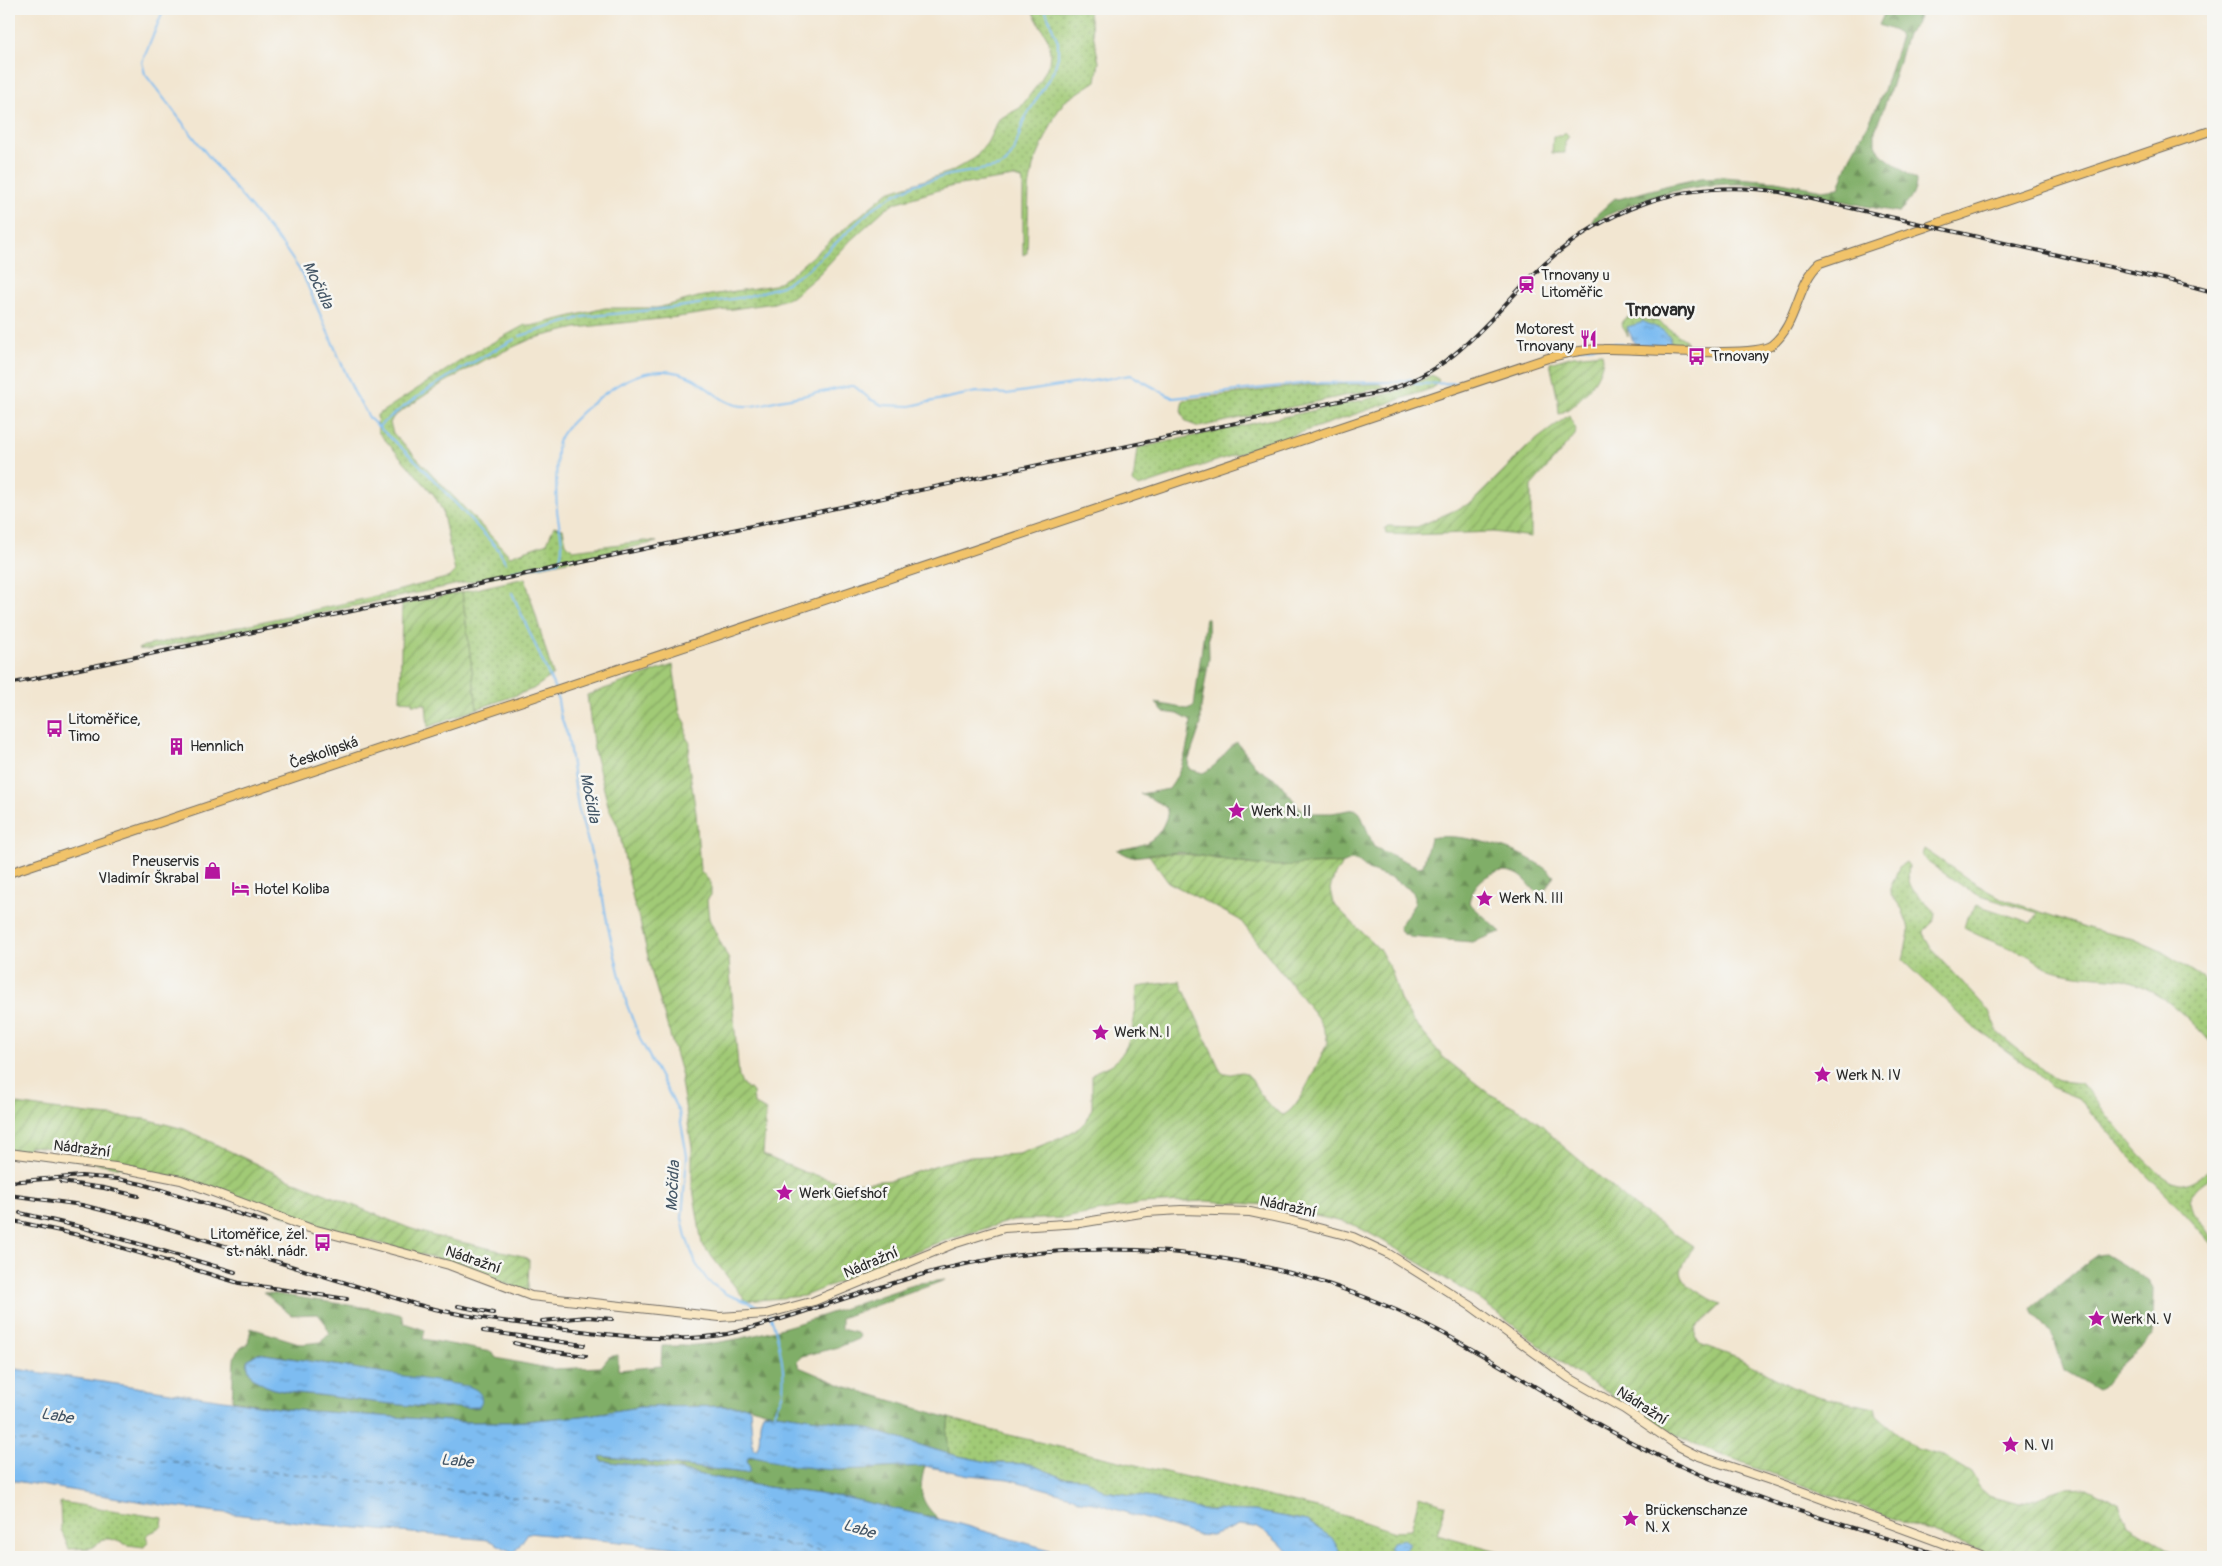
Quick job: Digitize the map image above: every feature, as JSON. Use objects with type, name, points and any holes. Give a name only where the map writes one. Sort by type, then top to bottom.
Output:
[{"type":"main road","name":"Českolipská","points":[[9,873],[1559,355],[1591,349],[1748,351],[1767,348],[1775,342],[1787,325],[1811,273],[1820,263],[2213,130]]},
{"type":"main road","name":"Nádražní","points":[[9,1153],[124,1169],[181,1180],[309,1228],[449,1265],[531,1296],[621,1304],[712,1317],[747,1317],[776,1312],[814,1301],[953,1244],[1004,1228],[1080,1223],[1146,1212],[1221,1210],[1250,1212],[1352,1237],[1387,1253],[1471,1306],[1569,1378],[1624,1409],[1678,1446],[1696,1455],[1779,1483],[1980,1557]]},
{"type":"green space","points":[[1031,9],[1088,9],[1099,62],[1096,81],[1064,102],[1056,114],[1033,166],[1029,189],[1027,253],[1023,255],[1022,179],[1014,177],[953,186],[898,202],[886,208],[851,240],[818,275],[792,297],[774,303],[678,317],[576,328],[531,339],[480,362],[440,385],[393,417],[390,423],[393,433],[510,556],[547,543],[554,526],[563,529],[566,543],[573,550],[644,541],[657,542],[148,650],[138,649],[144,646],[377,596],[450,577],[455,572],[442,510],[434,495],[378,432],[377,415],[468,356],[525,325],[531,326],[605,308],[657,308],[698,297],[774,285],[789,276],[888,192],[950,172],[975,158],[987,143],[999,119],[1020,108],[1041,80],[1049,63],[1049,41]]},
{"type":"green space","points":[[1884,9],[1909,9],[1919,17],[1916,25],[1907,34],[1891,88],[1875,131],[1875,142],[1881,154],[1916,180],[1915,190],[1906,205],[1899,212],[1778,187],[1738,184],[1694,187],[1672,192],[1631,205],[1591,224],[1594,217],[1615,198],[1619,199],[1701,178],[1723,177],[1776,181],[1822,190],[1839,188],[1850,157],[1871,119],[1884,90],[1900,39],[1895,31],[1879,25]]},
{"type":"green space","points":[[1564,133],[1569,136],[1565,142],[1565,153],[1552,153],[1553,136],[1561,136]]},
{"type":"green space","points":[[1628,317],[1657,321],[1687,341],[1683,342],[1683,345],[1672,347],[1670,337],[1644,323],[1627,329],[1628,336],[1621,324]]},
{"type":"green space","points":[[1602,353],[1603,361],[1596,379],[1574,405],[1559,414],[1550,363],[1573,356]]},
{"type":"green space","points":[[1432,375],[1439,380],[1433,388],[1139,487],[1133,483],[1137,448],[1372,398],[1400,390]]},
{"type":"green space","points":[[1379,384],[1385,387],[1199,427],[1186,422],[1181,411],[1183,400],[1307,385]]},
{"type":"green space","points":[[1569,415],[1576,430],[1575,435],[1531,486],[1531,537],[1494,532],[1386,534],[1385,528],[1388,526],[1417,527],[1471,503],[1528,446]]},
{"type":"green space","points":[[525,578],[553,675],[533,689],[477,709],[462,592]]},
{"type":"green space","points":[[462,592],[477,709],[428,727],[426,704],[412,704],[412,701],[400,700],[402,604]]},
{"type":"green space","points":[[1206,617],[1208,618],[1209,658],[1201,708],[1201,724],[1188,762],[1189,769],[1203,773],[1209,770],[1237,742],[1257,768],[1279,782],[1300,808],[1312,813],[1332,813],[1355,809],[1360,813],[1374,847],[1418,867],[1423,866],[1430,838],[1460,837],[1495,845],[1529,859],[1554,876],[1541,897],[1519,875],[1502,871],[1494,873],[1480,881],[1471,895],[1469,903],[1501,932],[1472,942],[1410,937],[1402,933],[1399,927],[1415,903],[1415,896],[1412,891],[1393,879],[1368,870],[1357,861],[1351,860],[1342,864],[1322,863],[1294,866],[1256,865],[1178,852],[1131,857],[1117,850],[1146,843],[1157,835],[1166,819],[1167,812],[1165,807],[1140,794],[1169,789],[1174,782],[1184,756],[1191,721],[1178,714],[1163,712],[1156,703],[1187,709],[1194,706]]},
{"type":"green space","points":[[673,665],[680,713],[686,723],[686,737],[690,743],[688,760],[696,813],[700,870],[711,883],[711,895],[707,900],[709,919],[729,960],[739,1077],[742,1084],[753,1092],[754,1104],[766,1111],[763,1155],[804,1172],[847,1184],[892,1180],[943,1163],[970,1157],[1019,1154],[1061,1138],[1079,1128],[1086,1121],[1092,1108],[1092,1075],[1115,1062],[1127,1046],[1133,1027],[1137,987],[1180,981],[1221,1072],[1228,1074],[1244,1072],[1247,1074],[1267,1103],[1283,1115],[1296,1104],[1302,1095],[1327,1044],[1327,1037],[1323,1027],[1240,920],[1168,882],[1149,855],[1190,855],[1267,866],[1342,864],[1335,874],[1330,889],[1333,903],[1380,950],[1392,972],[1400,1000],[1413,1021],[1443,1057],[1488,1093],[1524,1112],[1543,1126],[1557,1141],[1639,1210],[1693,1246],[1681,1274],[1684,1280],[1695,1290],[1721,1304],[1696,1328],[1695,1337],[1700,1344],[1740,1359],[1792,1387],[1821,1397],[1875,1408],[1877,1416],[1916,1449],[1943,1456],[1971,1473],[1980,1488],[1989,1496],[2020,1504],[2067,1488],[2087,1487],[2120,1504],[2128,1525],[2181,1557],[1999,1557],[1777,1476],[1683,1439],[1574,1372],[1479,1299],[1352,1224],[1267,1205],[1206,1201],[1140,1204],[1065,1218],[1013,1220],[928,1246],[804,1296],[746,1301],[702,1244],[692,1183],[692,1147],[681,1082],[682,1076],[634,904],[618,826],[609,809],[594,750],[587,695]]},
{"type":"green space","points":[[1924,849],[1974,883],[2005,900],[2094,930],[2134,939],[2161,951],[2202,977],[2211,991],[2213,1045],[2171,1004],[2146,988],[2118,979],[2078,975],[2054,970],[2027,955],[1964,928],[1967,917],[1977,905],[2032,923],[2038,913],[1980,896],[1926,861],[1922,855]]},
{"type":"green space","points":[[1906,862],[1909,866],[1909,882],[1915,892],[1935,913],[1934,921],[1924,931],[1925,938],[1931,948],[1989,1011],[1998,1033],[2054,1079],[2081,1083],[2145,1159],[2159,1173],[2172,1182],[2187,1183],[2195,1180],[2213,1167],[2213,1176],[2198,1187],[2191,1196],[2191,1204],[2194,1212],[2211,1236],[2213,1245],[2178,1206],[2149,1178],[2078,1098],[2051,1087],[2034,1071],[1971,1025],[1903,960],[1909,932],[1908,925],[1902,909],[1890,893],[1890,889],[1899,867]]},
{"type":"green space","points":[[9,1103],[88,1114],[146,1119],[184,1129],[279,1175],[409,1228],[434,1236],[523,1256],[529,1260],[528,1292],[450,1262],[310,1225],[197,1182],[75,1159],[75,1150],[29,1146],[28,1154],[9,1150]]},
{"type":"green space","points":[[2105,1254],[2148,1280],[2154,1289],[2153,1329],[2152,1337],[2118,1368],[2103,1387],[2098,1390],[2064,1370],[2054,1339],[2032,1308],[2087,1262],[2097,1255]]},
{"type":"green space","points":[[945,1280],[841,1318],[841,1329],[857,1333],[860,1336],[858,1339],[839,1347],[802,1356],[797,1361],[799,1367],[844,1386],[949,1418],[947,1434],[949,1454],[852,1424],[769,1412],[747,1406],[639,1407],[582,1416],[513,1422],[462,1422],[284,1409],[232,1400],[234,1357],[242,1347],[248,1344],[251,1328],[302,1344],[321,1342],[329,1334],[326,1324],[318,1314],[291,1315],[263,1292],[381,1310],[402,1315],[404,1323],[425,1330],[423,1339],[492,1352],[496,1358],[552,1369],[601,1367],[609,1357],[618,1355],[618,1370],[661,1366],[662,1346],[727,1341],[760,1334],[825,1315],[920,1283]],"holes":[[[258,1353],[348,1367],[479,1407],[399,1405],[280,1390],[265,1386],[253,1378],[247,1360]]]},
{"type":"green space","points":[[949,1418],[1005,1434],[1330,1511],[1392,1531],[1411,1530],[1419,1496],[1446,1505],[1437,1534],[1519,1557],[1339,1557],[1339,1550],[1323,1532],[1307,1521],[1255,1511],[1201,1510],[1153,1498],[1104,1491],[1085,1479],[1061,1477],[1030,1464],[993,1463],[949,1454],[947,1434]]},
{"type":"green space","points":[[600,1456],[745,1473],[749,1464],[747,1460],[749,1456],[839,1470],[925,1466],[921,1489],[922,1496],[928,1507],[939,1519],[848,1498],[760,1486],[681,1471],[601,1461]]},
{"type":"green space","points":[[60,1502],[163,1518],[160,1528],[146,1536],[148,1541],[144,1547],[104,1539],[91,1548],[69,1549],[61,1530]]},
{"type":"water","points":[[1642,321],[1662,330],[1670,337],[1670,345],[1635,345],[1627,327]]},
{"type":"water","points":[[258,1353],[467,1386],[480,1394],[482,1400],[479,1407],[459,1408],[379,1403],[280,1390],[265,1386],[256,1380],[249,1370],[247,1360]]},
{"type":"water","name":"Labe","points":[[9,1368],[284,1409],[462,1422],[513,1422],[582,1416],[639,1407],[747,1406],[750,1409],[753,1449],[757,1449],[763,1413],[769,1412],[852,1424],[949,1454],[993,1463],[1030,1464],[1061,1477],[1085,1479],[1104,1491],[1153,1498],[1201,1510],[1255,1511],[1307,1521],[1332,1538],[1339,1550],[1339,1557],[1295,1557],[1268,1534],[1256,1527],[1239,1525],[1212,1536],[1196,1535],[1099,1504],[1081,1501],[1071,1496],[1008,1479],[969,1475],[925,1466],[839,1470],[821,1469],[795,1466],[749,1456],[747,1460],[750,1468],[749,1472],[745,1473],[600,1456],[601,1461],[681,1471],[760,1486],[848,1498],[956,1523],[1075,1557],[733,1557],[670,1547],[528,1533],[514,1553],[489,1540],[324,1525],[168,1506],[9,1480]]},
{"type":"water","points":[[1404,1539],[1409,1543],[1405,1550],[1395,1551],[1389,1548],[1392,1542]]},
{"type":"waterway","name":"Močidla","points":[[164,9],[142,62],[145,74],[213,162],[284,247],[303,275],[354,392],[370,419],[418,463],[498,549],[506,563]]},
{"type":"waterway","points":[[520,336],[583,317],[671,308],[745,297],[782,286],[806,271],[873,208],[894,195],[916,184],[949,175],[998,167],[1006,163],[1014,151],[1024,120],[1054,70],[1058,57],[1058,42],[1045,9]]},
{"type":"waterway","points":[[379,426],[428,390],[515,339]]},
{"type":"waterway","points":[[1561,351],[1614,343],[1635,345]]},
{"type":"waterway","points":[[512,571],[558,562],[561,557],[562,544],[557,510],[556,475],[558,442],[562,434],[582,412],[603,395],[626,380],[652,372],[665,371],[688,376],[727,402],[750,406],[850,386],[854,386],[870,399],[882,405],[910,406],[976,392],[1007,394],[1131,375],[1173,398],[1308,383],[1398,382],[1411,379],[1416,384],[1462,383],[1470,380]]},
{"type":"waterway","name":"Močidla","points":[[512,593],[555,689]]},
{"type":"waterway","name":"Močidla","points":[[557,693],[560,714],[568,737],[578,807],[601,888],[608,927],[627,1005],[641,1041],[679,1112],[687,1156],[682,1218],[686,1237],[696,1264],[708,1281],[726,1294],[768,1310]]},
{"type":"waterway","name":"Močidla","points":[[770,1315],[779,1343],[783,1366],[782,1395],[774,1413]]},
{"type":"waterway","points":[[514,1550],[515,1557]]},
{"type":"ferry route","points":[[9,1439],[119,1456],[541,1500],[857,1557]]},
{"type":"railway","points":[[9,684],[1386,391],[1409,382],[1448,359],[1481,330],[1528,280],[1555,255],[1583,234],[1612,217],[1643,204],[1675,195],[1709,189],[1780,192],[2213,292]]},
{"type":"railway","points":[[9,1182],[81,1176],[118,1179],[142,1184],[265,1222]]},
{"type":"railway","points":[[61,1182],[104,1188],[138,1196]]},
{"type":"railway","points":[[9,1195],[82,1205],[137,1219],[433,1309],[504,1321],[642,1337],[685,1338],[727,1334],[913,1277],[976,1262],[1008,1257],[1072,1251],[1137,1250],[1204,1256],[1239,1262],[1308,1278],[1375,1301],[1407,1315],[1467,1346],[1629,1441],[1727,1486],[1947,1557]]},
{"type":"railway","points":[[20,1213],[81,1227],[235,1272]]},
{"type":"railway","points":[[9,1220],[83,1236],[239,1283],[347,1299]]},
{"type":"railway","points":[[458,1306],[493,1313]]},
{"type":"railway","points":[[542,1321],[588,1317],[612,1319]]},
{"type":"railway","points":[[483,1331],[584,1345]]},
{"type":"railway","points":[[514,1343],[548,1351],[586,1356]]},
{"type":"place","name":"Trnovany u Litoměřic","points":[[1527,284]]},
{"type":"place","name":"Motorest Trnovany","points":[[1588,338]]},
{"type":"place","name":"Trnovany","points":[[1697,356]]},
{"type":"place","name":"Litoměřice, Timo","points":[[54,728]]},
{"type":"place","name":"Hennlich","points":[[176,746]]},
{"type":"place","name":"Werk N. II","points":[[1237,811]]},
{"type":"place","name":"Pneuservis Vladimír Škrabal","points":[[213,870]]},
{"type":"place","name":"Hotel Koliba","points":[[240,889]]},
{"type":"place","name":"Werk N. III","points":[[1485,898]]},
{"type":"place","name":"Werk N. I","points":[[1100,1032]]},
{"type":"place","name":"Werk N. IV","points":[[1822,1075]]},
{"type":"place","name":"Werk Giefshof","points":[[785,1193]]},
{"type":"place","name":"Litoměřice, žel. st. nákl. nádr.","points":[[322,1243]]},
{"type":"place","name":"Werk N. V","points":[[2097,1319]]},
{"type":"place","name":"N. VI","points":[[2010,1445]]},
{"type":"place","name":"Brückenschanze N. X","points":[[1631,1519]]},
{"type":"district","name":"Trnovany","points":[[1660,310]]}]
